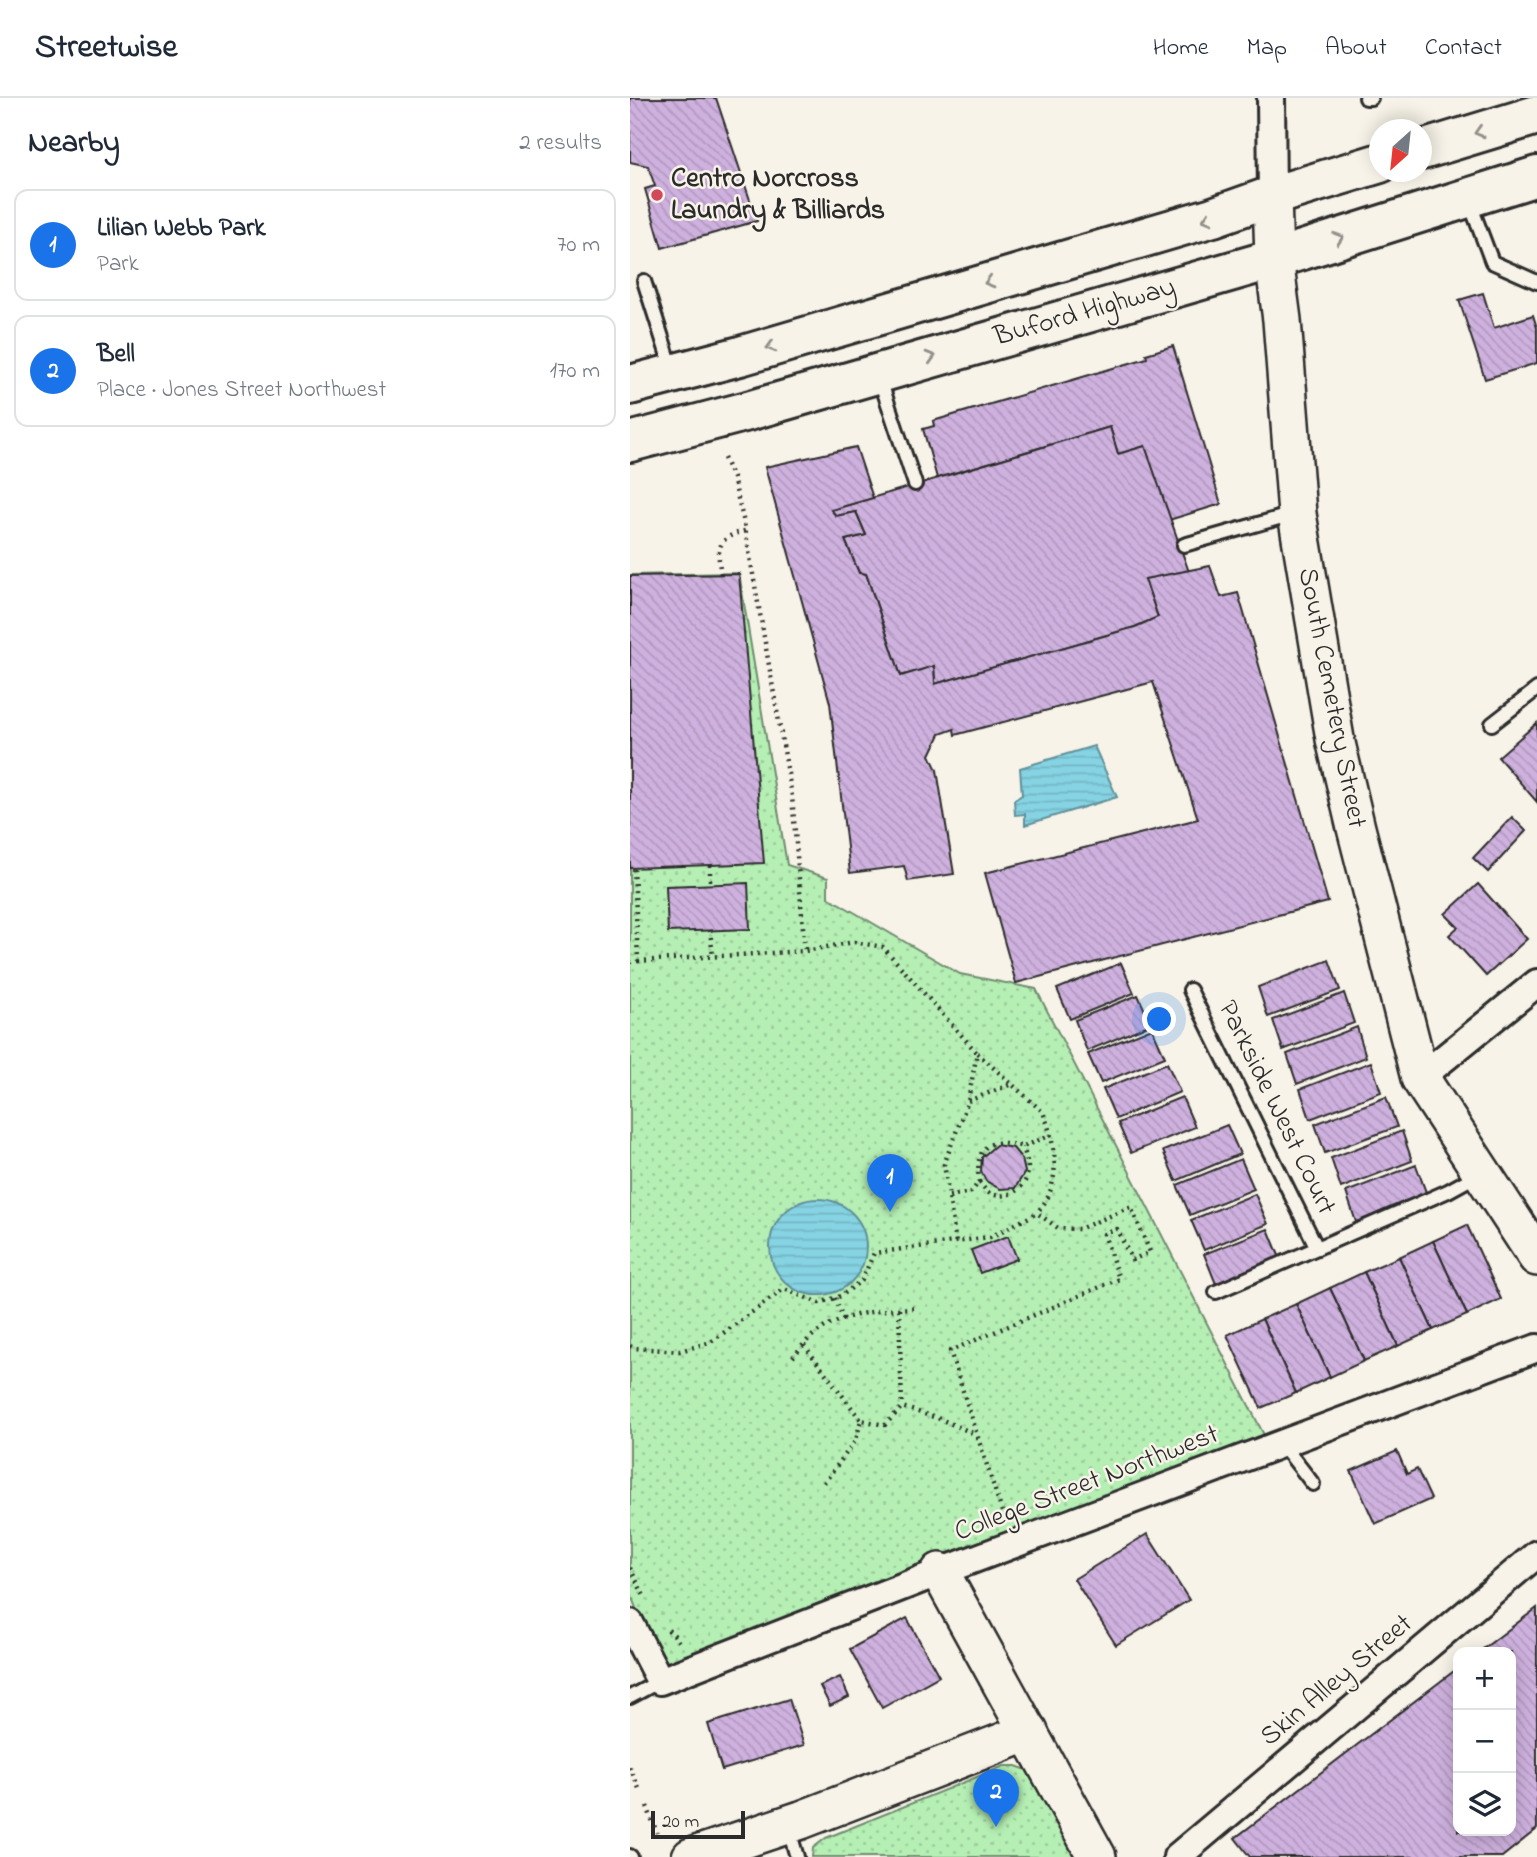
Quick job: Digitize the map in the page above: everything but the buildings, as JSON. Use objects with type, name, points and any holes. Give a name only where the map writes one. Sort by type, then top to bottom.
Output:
[{"type":"main road","points":[[1432,146],[1522,115]]},
{"type":"main road","name":"Buford Highway","points":[[630,385],[740,356],[1213,218],[1272,196],[1369,166]]},
{"type":"main road","name":"Buford Highway","points":[[630,442],[748,411],[1274,259],[1537,176]]},
{"type":"street","name":"South Cemetery Street","points":[[1270,98],[1274,259],[1282,320],[1297,513],[1335,739],[1420,1078],[1537,1257]]},
{"type":"street","points":[[1420,1078],[1537,983]]},
{"type":"street","name":"College Street Northwest","points":[[660,1681],[940,1572],[1537,1348]]},
{"type":"street","name":"Skin Alley Street","points":[[1177,1857],[1537,1554]]},
{"type":"street","points":[[940,1572],[1097,1857]]},
{"type":"street","points":[[630,1622],[660,1681]]},
{"type":"street","points":[[691,1857],[792,1841],[1029,1732]]},
{"type":"lane","points":[[1468,197],[1492,262],[1537,282]]},
{"type":"lane","points":[[644,281],[673,373]]},
{"type":"lane","points":[[877,373],[915,484]]},
{"type":"lane","points":[[1184,545],[1297,513]]},
{"type":"lane","points":[[1492,724],[1537,688]]},
{"type":"lane","name":"Parkside West Court","points":[[1190,990],[1317,1248]]},
{"type":"lane","name":"Parkside West Court","points":[[1216,1292],[1448,1191],[1482,1172]]},
{"type":"lane","points":[[1282,1444],[1313,1484]]},
{"type":"lane","points":[[630,1697],[660,1681]]},
{"type":"path","points":[[724,458],[733,478],[745,531],[792,796],[805,951]]},
{"type":"path","points":[[721,574],[717,555],[723,541],[729,535],[745,531]]},
{"type":"path","points":[[710,865],[710,884]]},
{"type":"path","points":[[634,868],[638,961]]},
{"type":"path","points":[[710,930],[713,957]]},
{"type":"path","points":[[630,962],[805,951],[855,942],[883,947],[977,1053],[1043,1112],[1051,1135],[1054,1167],[1049,1195],[1037,1213],[990,1237],[874,1253],[862,1280],[835,1298],[819,1303],[784,1289],[711,1342],[680,1351],[630,1346]]},
{"type":"path","points":[[956,1243],[944,1164],[968,1101],[977,1053]]},
{"type":"path","points":[[968,1101],[1012,1084]]},
{"type":"path","points":[[1023,1147],[1028,1168],[1026,1179],[1015,1192],[1005,1196],[989,1193],[979,1182],[978,1159],[985,1148],[999,1142],[1023,1147],[1051,1135]]},
{"type":"path","points":[[949,1196],[971,1192],[979,1182]]},
{"type":"path","points":[[1005,1521],[950,1351],[1119,1279],[1104,1234],[1117,1228],[1132,1260],[1150,1252],[1131,1207],[1079,1229],[1058,1228],[1037,1213]]},
{"type":"path","points":[[835,1298],[844,1320]]},
{"type":"path","points":[[793,1357],[812,1336],[844,1320],[872,1310],[913,1308]]},
{"type":"path","points":[[804,1345],[861,1420],[885,1425],[902,1407],[899,1309]]},
{"type":"path","points":[[902,1407],[976,1434]]},
{"type":"path","points":[[824,1483],[856,1440],[861,1420]]},
{"type":"path","points":[[630,1767],[640,1791]]},
{"type":"path","points":[[647,1807],[657,1833]]},
{"type":"green space","points":[[739,573],[787,865],[828,878],[828,897],[960,974],[1036,989],[1264,1435],[662,1673],[630,1593],[630,575]]},
{"type":"green space","points":[[1004,1766],[1016,1766],[1030,1771],[1083,1857],[812,1857],[813,1848],[826,1838]]},
{"type":"water","points":[[1094,746],[1117,797],[1025,825],[1025,814],[1015,815],[1014,800],[1022,795],[1020,768]]},
{"type":"water","points":[[818,1199],[836,1203],[852,1213],[862,1229],[866,1247],[862,1265],[852,1281],[836,1291],[818,1295],[800,1291],[784,1281],[774,1265],[770,1247],[774,1229],[784,1213],[800,1203]]},
{"type":"place","name":"Centro Norcross Laundry & Billiards","points":[[657,195]]},
{"type":"place","name":"Lilian Webb Park","points":[[890,1212]]},
{"type":"place","name":"Bell","points":[[996,1827]]}]
